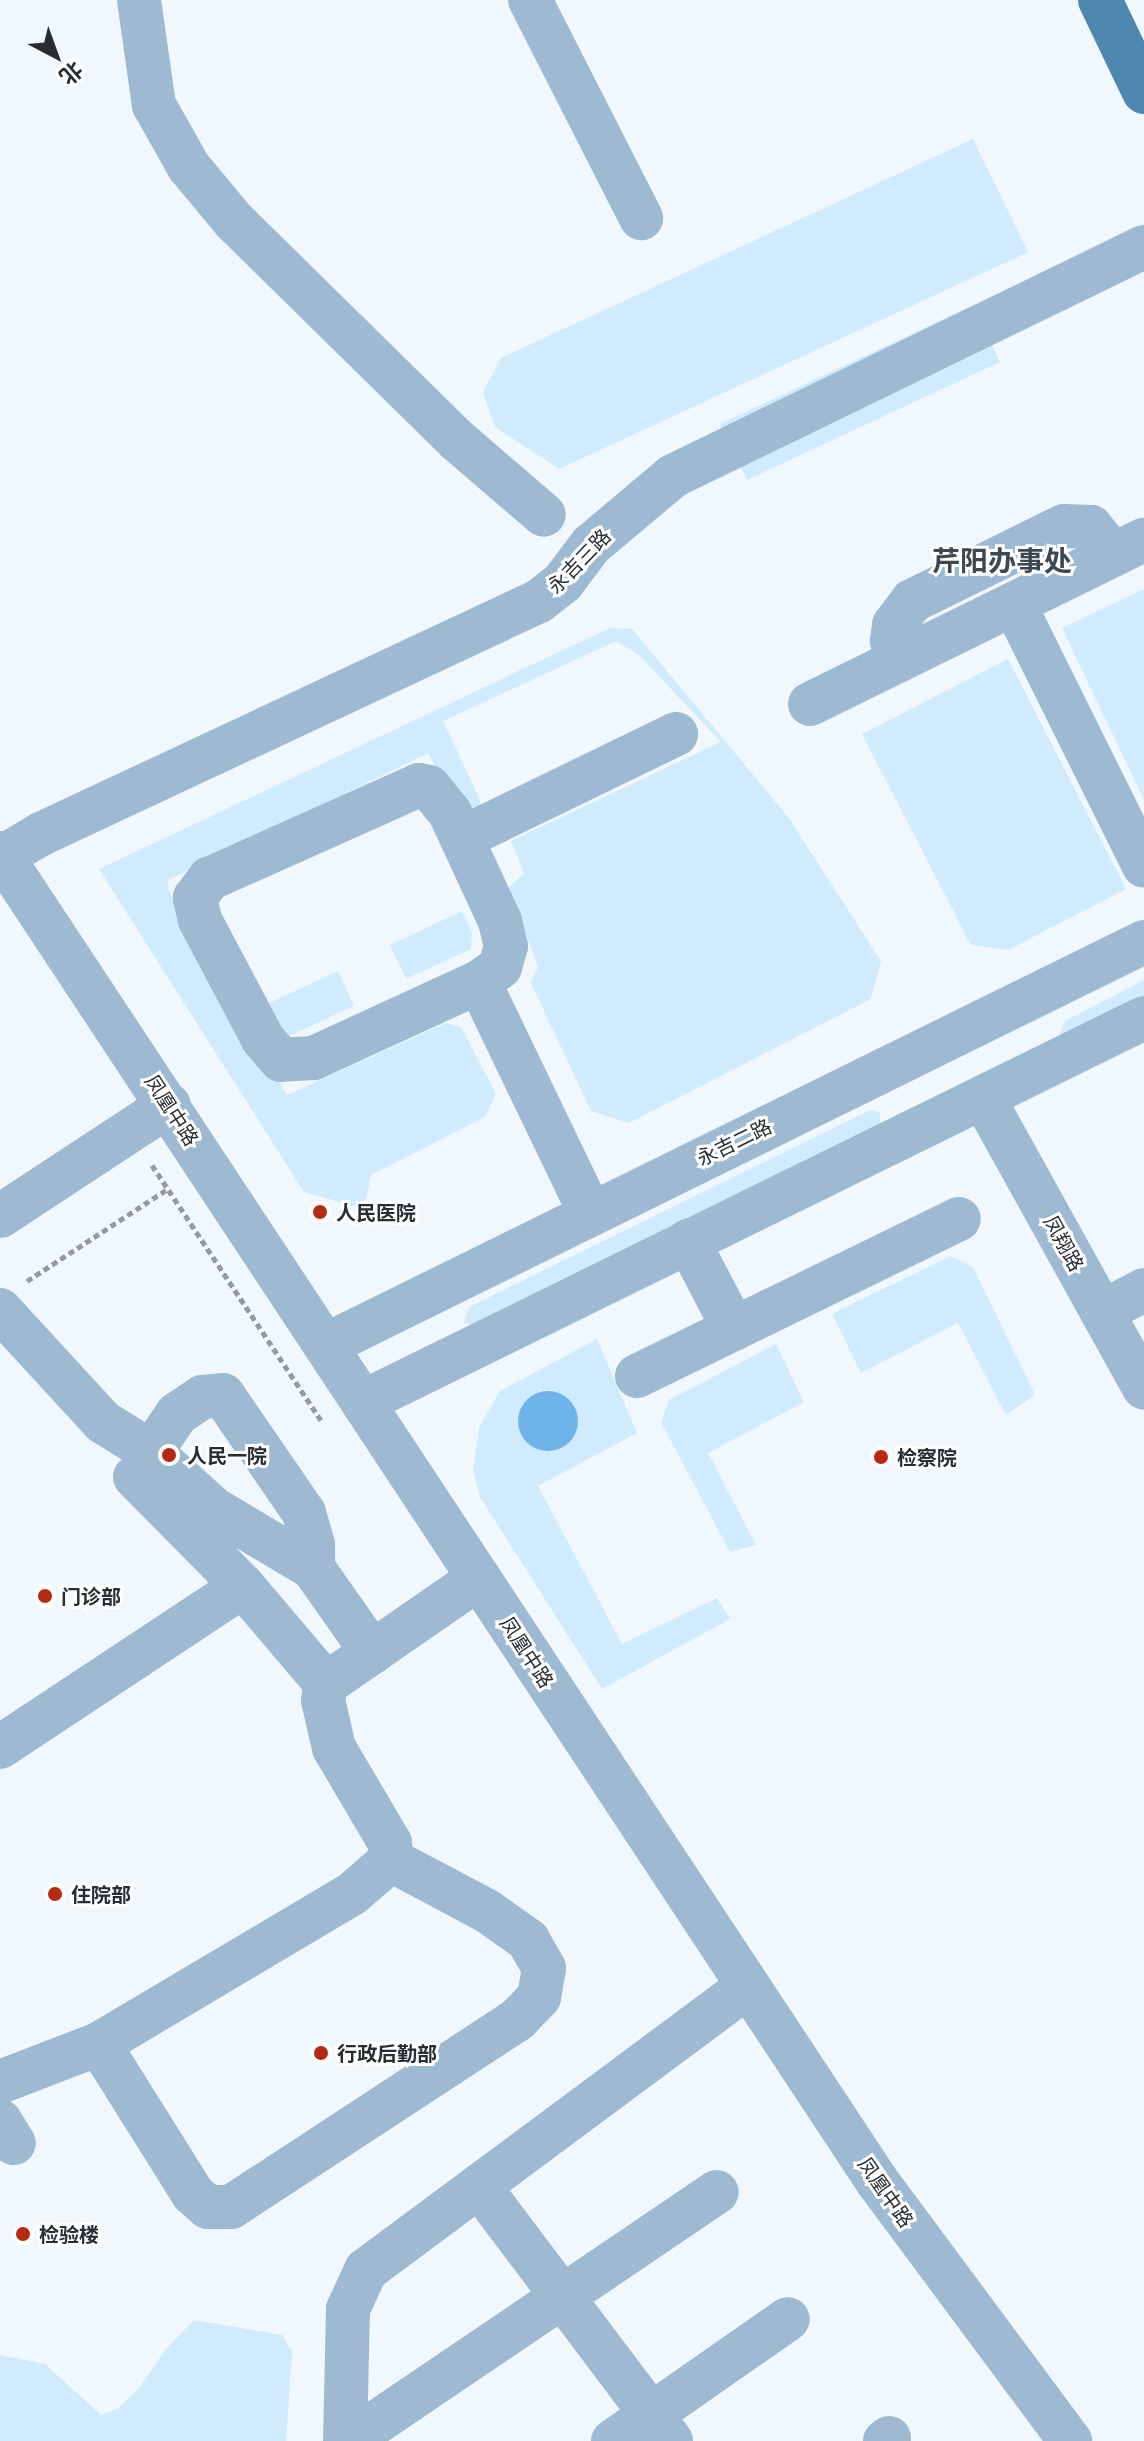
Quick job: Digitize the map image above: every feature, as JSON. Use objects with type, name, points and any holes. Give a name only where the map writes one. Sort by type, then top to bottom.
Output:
[{"type":"main road","points":[[1100,0],[1144,92]]},
{"type":"street","points":[[139,0],[154,105],[189,167],[268,254],[458,441],[544,515]]},
{"type":"street","points":[[530,0],[641,218]]},
{"type":"street","name":"永吉三路","points":[[1,855],[539,601],[563,582],[591,545],[673,476],[1144,247]]},
{"type":"street","points":[[900,660],[892,641],[894,625],[912,601],[1064,526],[1091,527],[1129,547]]},
{"type":"street","points":[[810,704],[1129,547]]},
{"type":"street","points":[[1014,604],[1144,866]]},
{"type":"street","points":[[462,838],[676,734]]},
{"type":"street","points":[[406,787],[429,787],[439,796],[462,838],[506,946],[500,967],[479,982],[314,1058],[281,1060],[263,1039],[194,908],[209,879],[406,787]]},
{"type":"street","name":"凤凰中路","points":[[1,855],[877,2181],[1070,2441]]},
{"type":"street","name":"永吉二路","points":[[326,1345],[1144,942]]},
{"type":"street","points":[[479,982],[590,1213]]},
{"type":"street","points":[[363,1402],[1144,1018]]},
{"type":"street","name":"凤翔路","points":[[984,1099],[1144,1388]]},
{"type":"street","points":[[0,1216],[169,1105]]},
{"type":"street","points":[[637,1376],[959,1219]]},
{"type":"street","points":[[688,1241],[734,1329]]},
{"type":"street","points":[[1102,1312],[1144,1290]]},
{"type":"street","points":[[6,1300],[103,1422],[151,1452],[214,1509],[313,1568],[372,1652]]},
{"type":"street","points":[[0,1338],[43,1388],[243,1586],[326,1684]]},
{"type":"street","points":[[151,1452],[177,1414],[202,1397],[223,1395],[304,1513],[313,1545],[313,1568]]},
{"type":"street","points":[[391,1860],[390,1843],[334,1748],[323,1700],[326,1684],[479,1578]]},
{"type":"street","points":[[0,1747],[243,1586]]},
{"type":"street","points":[[0,2082],[99,2044],[353,1893],[391,1860]]},
{"type":"street","points":[[99,2044],[193,2194],[208,2207],[231,2207],[517,2020],[539,1997],[544,1968],[528,1940],[487,1911],[391,1860]]},
{"type":"street","points":[[347,2441],[348,2309],[356,2283],[384,2255],[748,1986]]},
{"type":"street","points":[[479,2186],[565,2296],[661,2428]]},
{"type":"street","points":[[347,2441],[717,2192]]},
{"type":"street","points":[[613,2441],[661,2428],[788,2319]]},
{"type":"path","points":[[6,1300],[207,1164]]},
{"type":"shaded area","points":[[973,139],[1028,252],[559,469],[495,427],[483,392],[501,358]]},
{"type":"shaded area","points":[[973,305],[1000,362],[747,480],[720,424]]},
{"type":"shaded area","points":[[1144,589],[1144,800],[1062,628]]},
{"type":"shaded area","points":[[610,628],[632,629],[788,817],[881,961],[871,999],[629,1123],[591,1111],[531,983],[538,967],[509,887],[524,873],[511,841],[721,742],[640,656],[616,641],[443,721],[481,802],[475,811],[453,796],[428,753],[168,880],[168,889],[287,1095],[446,1023],[461,1027],[496,1094],[485,1117],[371,1175],[366,1199],[357,1207],[304,1192],[99,869]]},
{"type":"shaded area","points":[[1008,659],[1126,889],[1008,950],[971,945],[862,734]]},
{"type":"shaded area","points":[[462,911],[472,932],[471,949],[406,979],[390,945]]},
{"type":"shaded area","points":[[338,971],[354,1006],[289,1036],[275,1026],[265,1005]]},
{"type":"shaded area","points":[[1144,980],[1144,1000],[1063,1038],[1060,1034],[1065,1021]]},
{"type":"shaded area","points":[[870,1110],[880,1112],[880,1124],[472,1325],[464,1322],[469,1307]]},
{"type":"shaded area","points":[[951,1256],[973,1267],[1035,1395],[1006,1415],[958,1323],[861,1373],[832,1314]]},
{"type":"shaded area","points":[[597,1339],[637,1433],[538,1486],[622,1644],[717,1598],[730,1619],[602,1689],[480,1497],[473,1471],[479,1428],[500,1391]]},
{"type":"shaded area","points":[[776,1344],[804,1402],[708,1453],[756,1545],[730,1552],[661,1422],[669,1400]]},
{"type":"shaded area","points":[[194,2320],[282,2335],[292,2352],[286,2441],[0,2441],[0,2355],[45,2364],[101,2415],[117,2409],[139,2388],[166,2349]]},
{"type":"water","points":[[548,1391],[569,1400],[578,1421],[569,1442],[548,1451],[527,1442],[518,1421],[527,1400]]},
{"type":"place","name":"人民医院","points":[[320,1212]]},
{"type":"place","name":"人民一院","points":[[169,1455]]},
{"type":"place","name":"检察院","points":[[881,1457]]},
{"type":"place","name":"门诊部","points":[[45,1596]]},
{"type":"place","name":"住院部","points":[[55,1894]]},
{"type":"place","name":"行政后勤部","points":[[321,2053]]},
{"type":"place","name":"检验楼","points":[[23,2234]]},
{"type":"district","name":"芹阳办事处","points":[[1002,560]]}]
